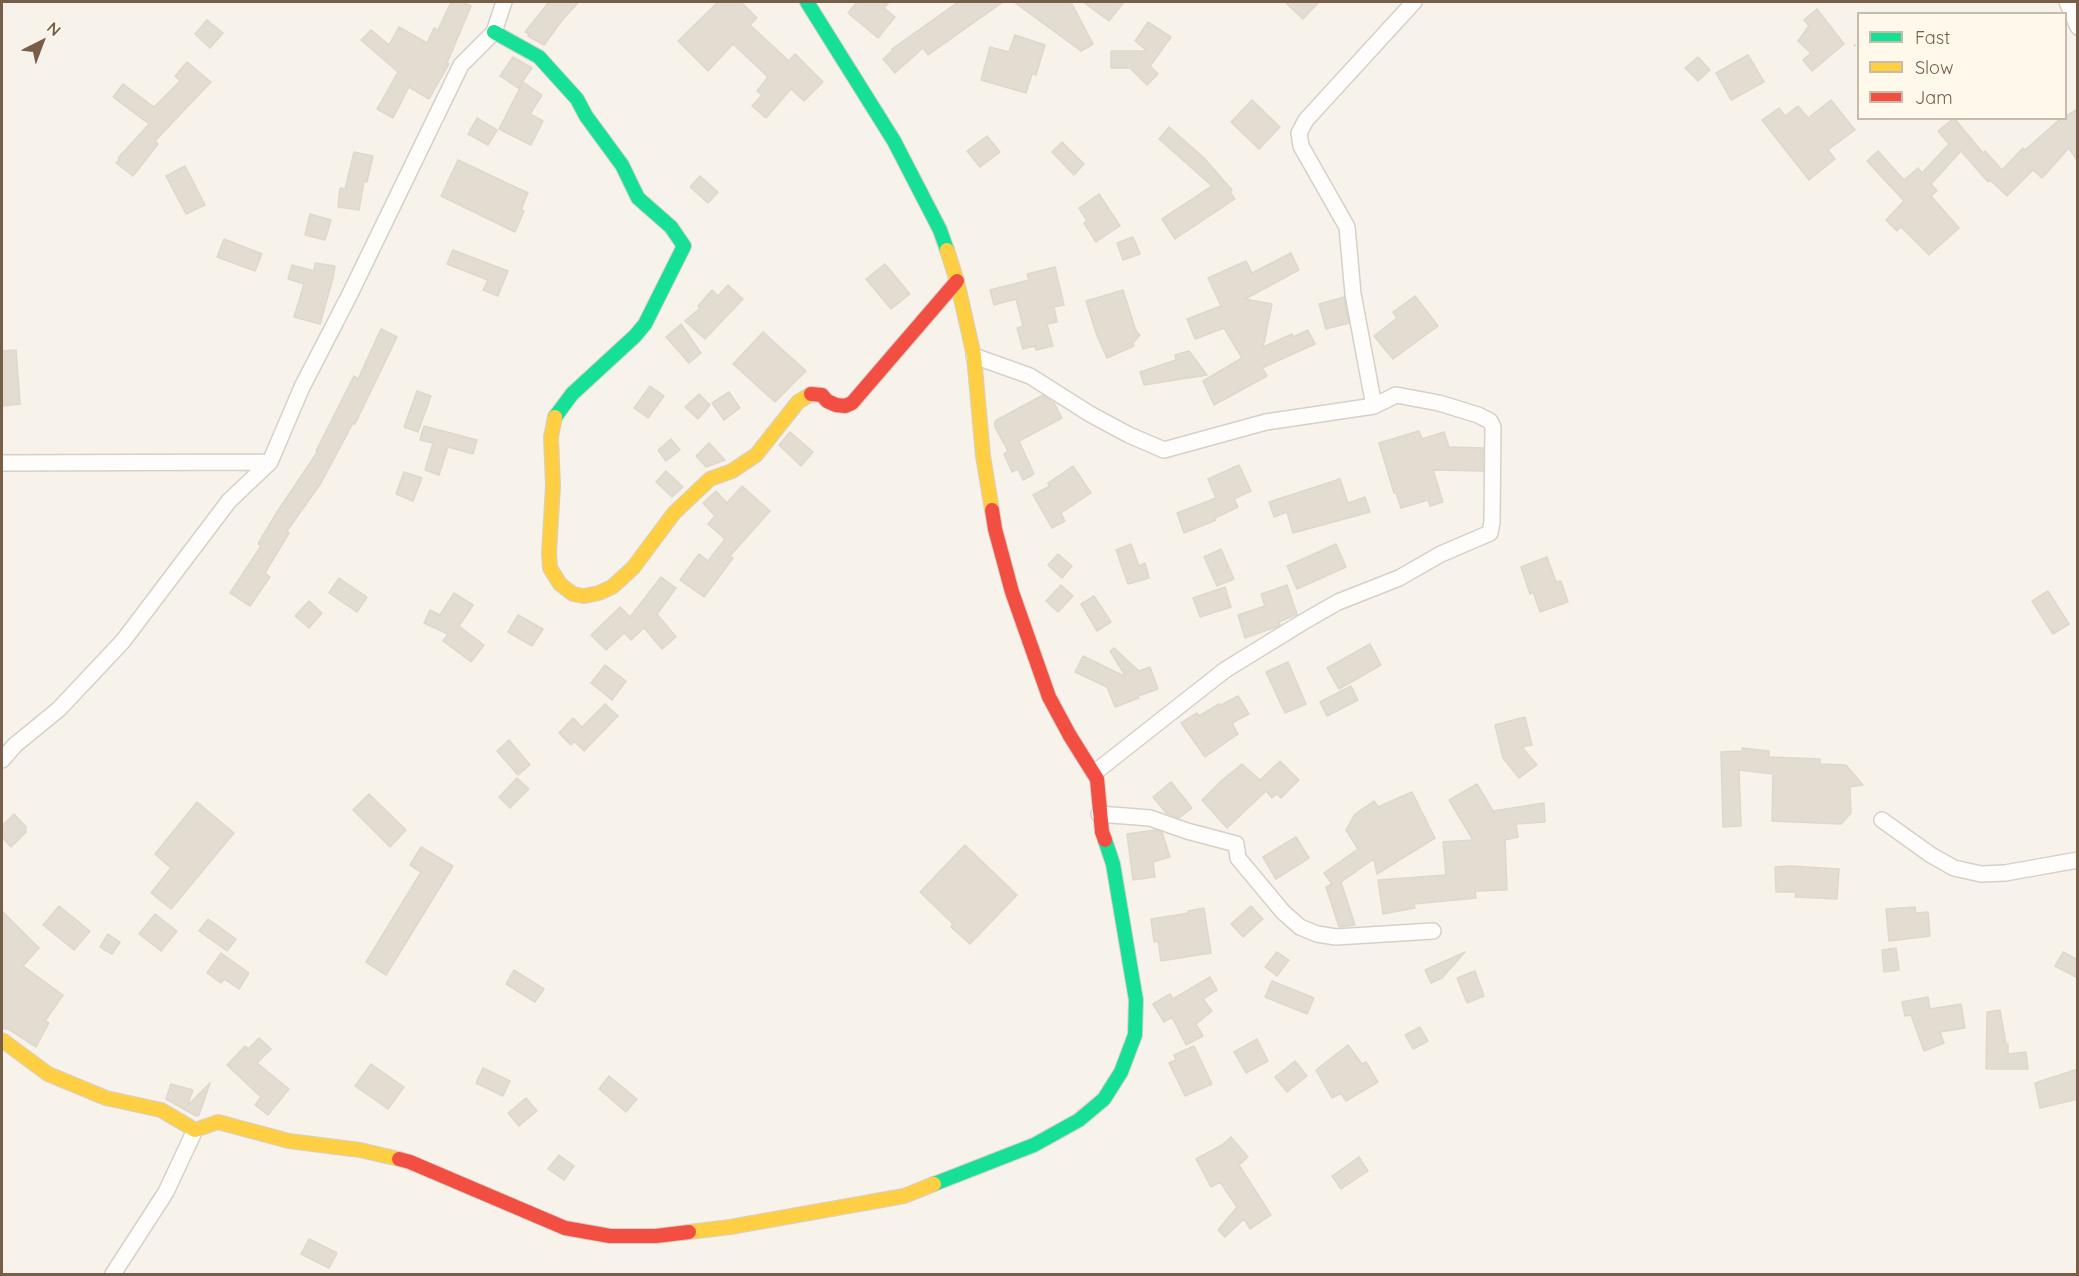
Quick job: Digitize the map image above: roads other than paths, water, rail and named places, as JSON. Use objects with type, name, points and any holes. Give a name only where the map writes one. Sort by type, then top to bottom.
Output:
[{"type":"street","points":[[2,760],[15,745],[59,709],[123,641],[229,501],[270,462],[302,387],[349,296],[461,65],[494,32],[504,2]]},
{"type":"street","points":[[113,1275],[166,1192],[195,1130],[218,1122],[289,1141],[360,1150],[410,1162],[565,1228],[610,1236],[656,1236],[730,1227],[904,1196],[1034,1145],[1079,1120],[1104,1099],[1121,1072],[1135,1035],[1137,1000],[1113,864],[1102,832],[1097,779],[1049,697],[1012,592],[995,528],[985,467],[974,356],[957,282],[940,230],[894,141],[807,2]]},
{"type":"street","points":[[1374,406],[1353,294],[1347,227],[1301,146],[1299,133],[1306,120],[1414,2]]},
{"type":"street","points":[[2067,2],[2078,27]]},
{"type":"street","points":[[494,32],[539,57],[577,99],[586,116],[622,165],[638,198],[671,227],[684,246],[653,310],[640,330],[572,394],[556,414],[551,437],[553,486],[550,568],[560,585],[573,594],[584,596],[612,587],[633,568],[675,513],[710,479],[732,471],[756,455],[798,402],[813,393],[822,395],[836,405],[845,406],[852,403],[957,282]]},
{"type":"street","points":[[974,356],[1030,376],[1090,414],[1164,450],[1266,422],[1374,406],[1396,395],[1478,414],[1490,422],[1493,427],[1490,533],[1441,554],[1399,578],[1338,602],[1293,628],[1225,670],[1094,773]]},
{"type":"street","points":[[2,463],[270,462]]},
{"type":"street","points":[[1099,814],[1150,818],[1186,831],[1236,843],[1238,858],[1283,912],[1300,927],[1317,934],[1336,937],[1433,931]]},
{"type":"street","points":[[1882,820],[1931,855],[1954,868],[1981,874],[2005,873],[2078,860]]},
{"type":"street","points":[[2,1040],[48,1074],[106,1098],[161,1110],[195,1130]]}]
